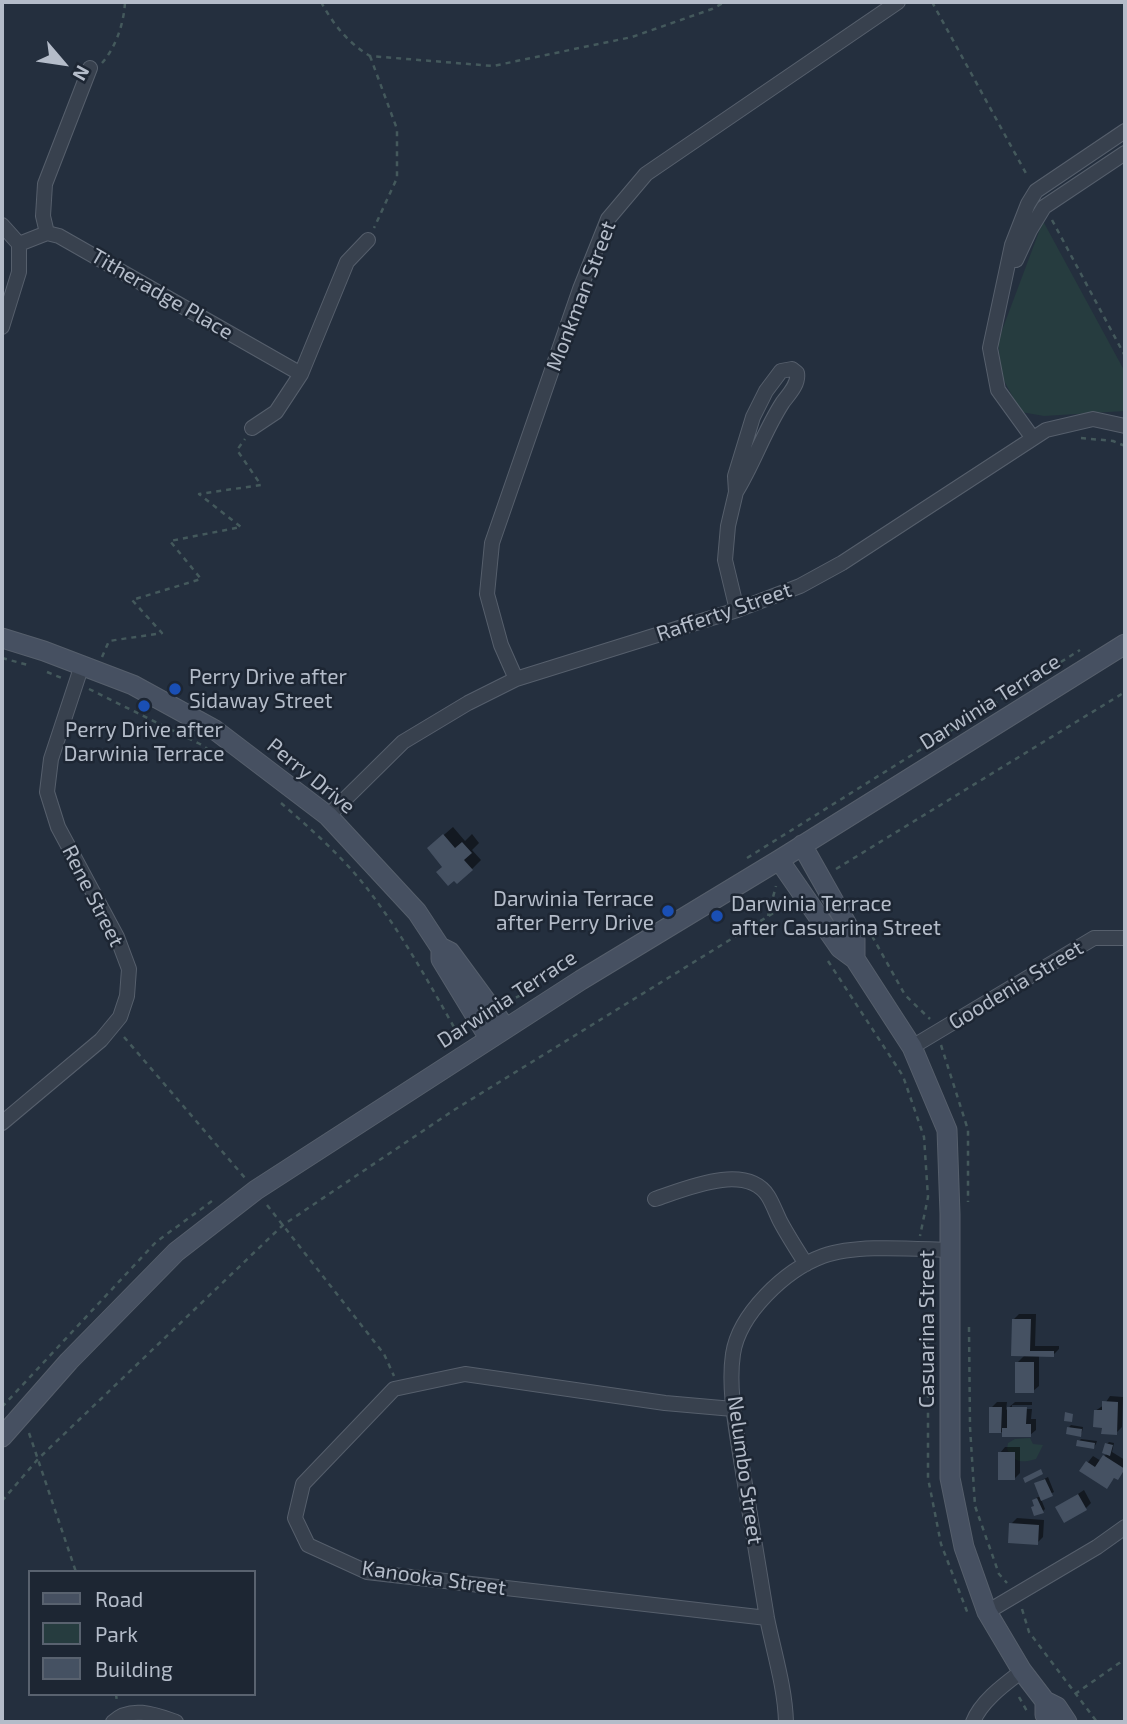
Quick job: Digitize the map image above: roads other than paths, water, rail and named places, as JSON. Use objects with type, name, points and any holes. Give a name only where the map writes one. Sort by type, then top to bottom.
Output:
[{"type":"street","name":"Monkman Street","points":[[516,679],[501,645],[487,594],[492,543],[580,289],[608,219],[646,174],[898,2]]},
{"type":"street","points":[[19,244],[47,233],[43,216],[45,184],[90,68]]},
{"type":"street","points":[[1032,437],[998,390],[990,348],[1012,245],[1036,191],[1125,131]]},
{"type":"street","points":[[1000,293],[1044,207],[1125,153]]},
{"type":"street","points":[[2,225],[19,244],[19,272],[2,327]]},
{"type":"street","name":"Titheradge Place","points":[[47,233],[60,236],[301,374]]},
{"type":"street","points":[[252,428],[276,412],[301,374],[347,262],[368,240]]},
{"type":"street","points":[[736,492],[747,475],[777,411],[797,382],[797,375],[792,369],[781,371],[760,402],[735,476],[736,492],[728,526],[725,560],[737,610]]},
{"type":"street","name":"Rafferty Street","points":[[328,816],[404,742],[468,703],[516,679],[737,610],[800,586],[842,564],[1045,430],[1093,419],[1125,426]]},
{"type":"street","name":"Perry Drive","points":[[2,638],[79,674],[133,685],[215,730],[328,816],[417,912],[440,947],[441,959],[497,1032]]},
{"type":"street","name":"Darwinia Terrace","points":[[2,1437],[69,1361],[176,1252],[256,1190],[662,928],[779,860],[1125,644]]},
{"type":"street","name":"Rene Street","points":[[2,1123],[101,1040],[120,1017],[127,996],[129,970],[117,937],[58,827],[47,792],[51,759],[79,674]]},
{"type":"street","name":"Casuarina Street","points":[[802,845],[855,939],[855,959]]},
{"type":"street","name":"Casuarina Street","points":[[779,860],[839,948],[855,959],[912,1047],[947,1130],[950,1478],[978,1614],[1016,1676],[1045,1701],[1057,1707],[1067,1722]]},
{"type":"street","name":"Goodenia Street","points":[[912,1047],[1094,938],[1125,938]]},
{"type":"street","points":[[655,1199],[701,1184],[730,1179],[751,1182],[767,1194],[780,1222],[806,1264]]},
{"type":"street","name":"Nelumbo Street","points":[[786,1722],[786,1701],[768,1618],[733,1409],[733,1353],[748,1317],[776,1284],[806,1264],[846,1250],[950,1250]]},
{"type":"street","name":"Kanooka Street","points":[[733,1409],[665,1404],[465,1374],[394,1389],[303,1484],[295,1518],[308,1545],[367,1572],[768,1618]]},
{"type":"street","points":[[978,1614],[1097,1547],[1125,1527]]},
{"type":"street","points":[[973,1722],[991,1698],[1016,1676]]},
{"type":"street","name":"Casuarina Street","points":[[1045,1701],[1045,1715],[1050,1722]]},
{"type":"street","points":[[113,1722],[119,1716],[148,1712],[176,1722]]},
{"type":"place","name":"Perry Drive after Sidaway Street","points":[[175,689]]},
{"type":"place","name":"Perry Drive after Darwinia Terrace","points":[[144,706]]},
{"type":"place","name":"Darwinia Terrace after Perry Drive","points":[[668,911]]},
{"type":"place","name":"Darwinia Terrace after Casuarina Street","points":[[717,916]]}]
